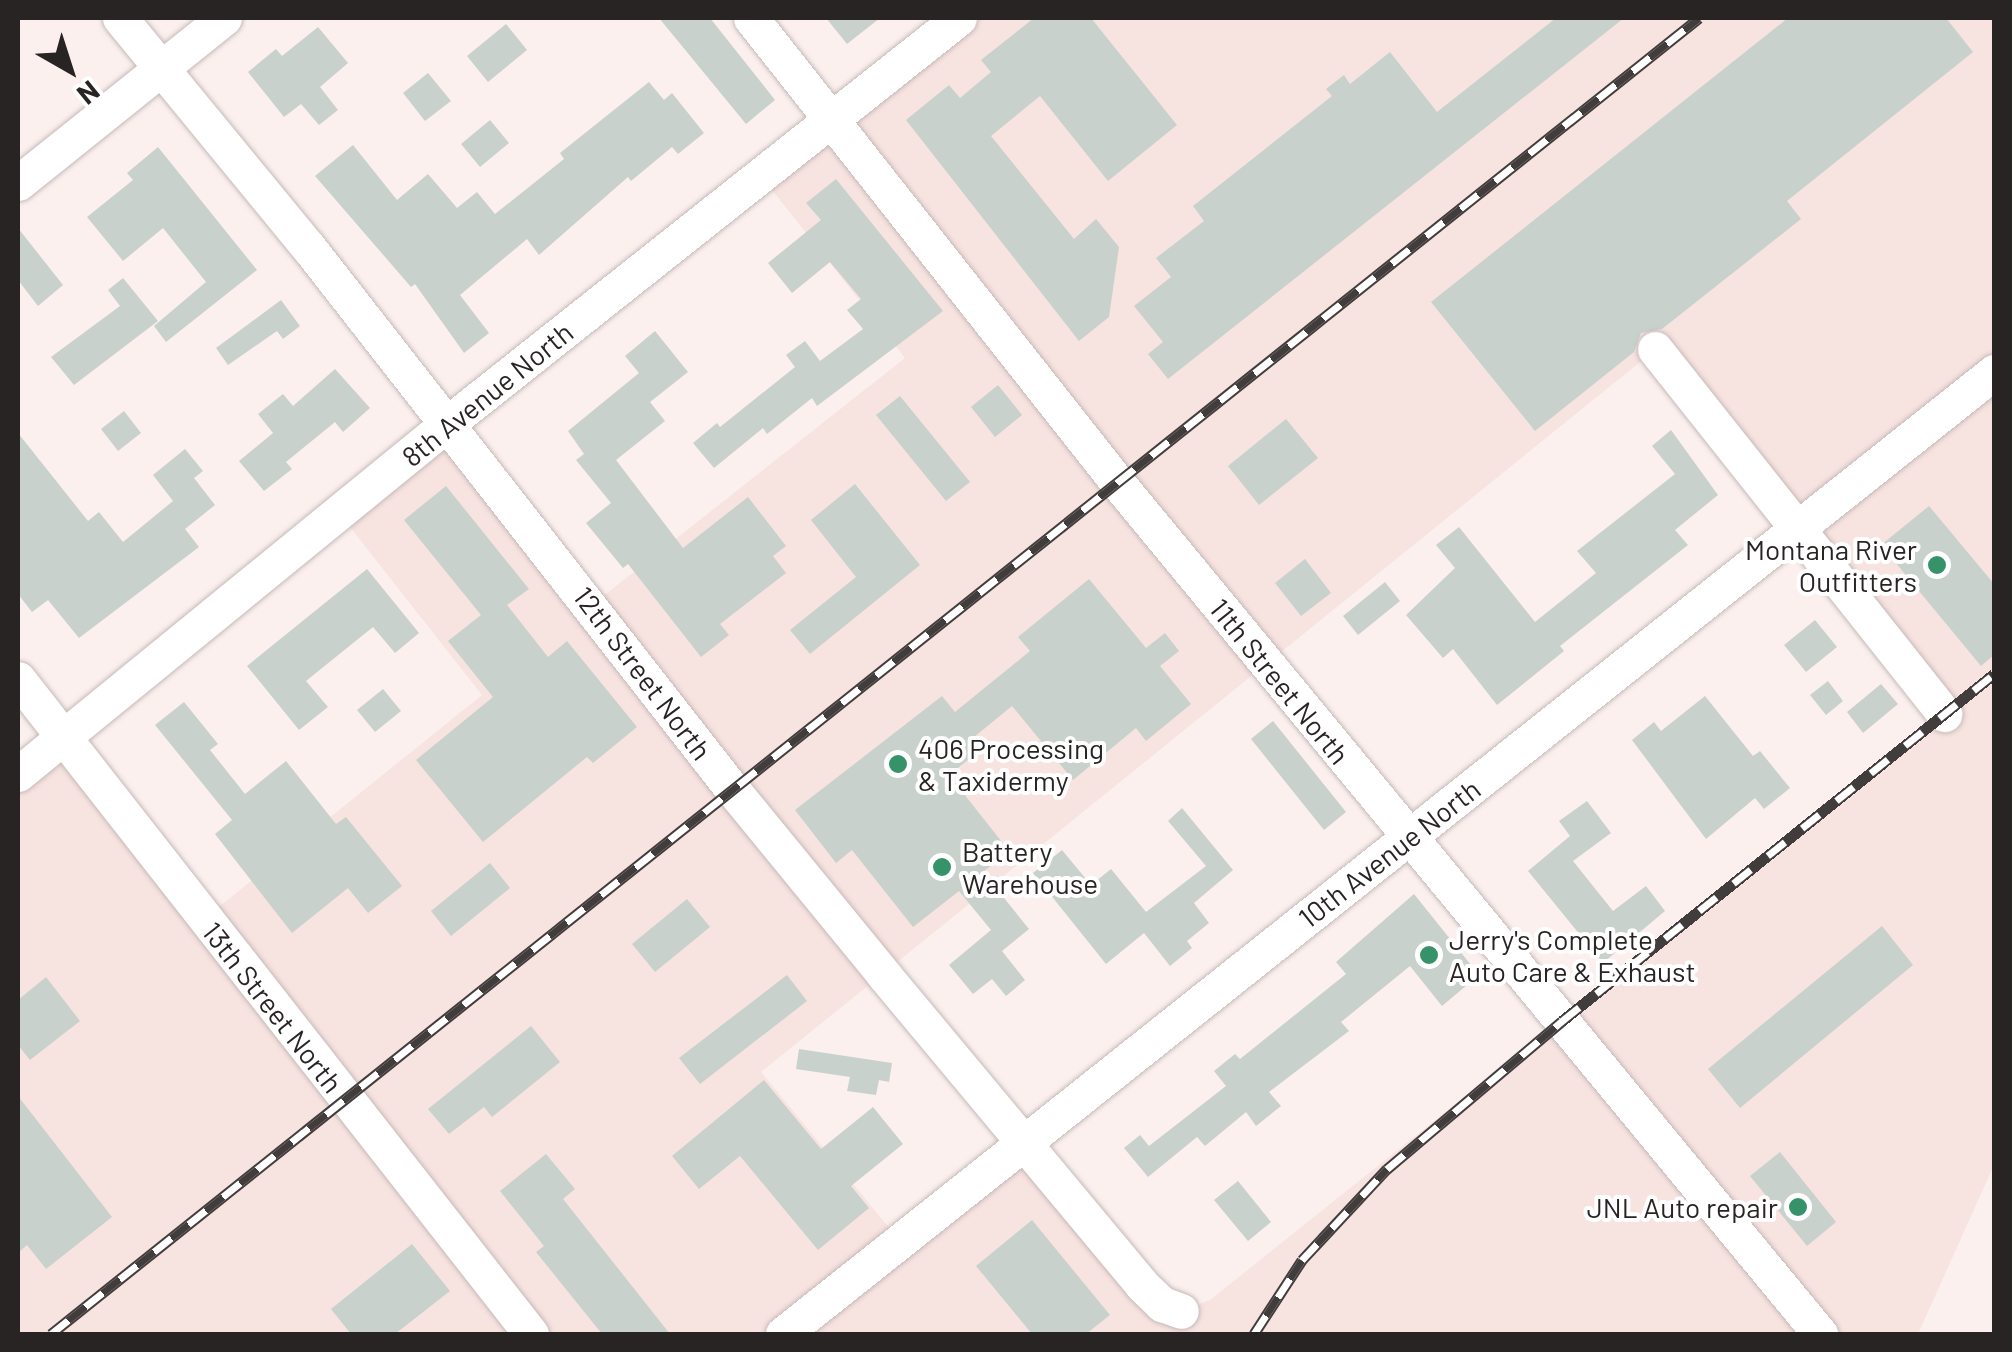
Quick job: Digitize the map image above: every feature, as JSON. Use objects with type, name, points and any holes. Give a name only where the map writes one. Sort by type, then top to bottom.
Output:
[{"type":"street","name":"12th Street North","points":[[120,18],[448,424],[732,789],[1023,1144],[1142,1286],[1162,1304],[1181,1311]]},
{"type":"street","points":[[18,182],[224,18]]},
{"type":"street","name":"11th Street North","points":[[751,18],[1117,482],[1820,1334]]},
{"type":"street","name":"8th Avenue North","points":[[18,774],[448,424],[959,18]]},
{"type":"street","points":[[1655,350],[1944,714]]},
{"type":"street","name":"10th Avenue North","points":[[783,1334],[1994,372]]},
{"type":"street","name":"13th Street North","points":[[18,678],[532,1334]]},
{"type":"shaded area","points":[[959,18],[1994,18],[1994,1165],[1918,1334],[18,1334],[18,774],[64,737],[205,918],[482,695],[339,513],[448,423],[592,605],[905,358],[761,176]],"holes":[[[1655,350],[1943,715],[1210,1300],[1181,1311],[1023,1144],[900,1241],[761,1072]]]},
{"type":"building","points":[[659,18],[710,18],[775,100],[746,124]]},
{"type":"building","points":[[826,18],[880,18],[847,44]]},
{"type":"building","points":[[1034,18],[1091,18],[1177,125],[1108,181],[1040,96],[991,136],[1074,239],[1096,219],[1119,247],[1109,317],[1079,341],[906,120],[949,85],[960,98],[991,72],[981,60]]},
{"type":"building","points":[[1556,18],[1624,18],[1168,379],[1148,354],[1163,342],[1134,306],[1171,277],[1156,258],[1204,221],[1193,206],[1332,96],[1326,89],[1344,75],[1350,84],[1390,52],[1437,112]]},
{"type":"building","points":[[1788,18],[1946,18],[1973,52],[1787,201],[1801,219],[1662,329],[1641,333],[1634,352],[1535,431],[1431,302]]},
{"type":"building","points":[[506,24],[527,50],[488,82],[467,56]]},
{"type":"building","points":[[318,27],[348,63],[320,87],[338,110],[319,125],[301,104],[284,117],[248,72],[276,49],[282,56]]},
{"type":"building","points":[[428,73],[451,101],[425,121],[403,93]]},
{"type":"building","points":[[649,82],[664,100],[672,93],[704,133],[678,154],[672,147],[631,181],[628,177],[539,255],[527,239],[460,295],[489,333],[464,353],[415,284],[411,287],[315,176],[353,145],[397,200],[428,174],[457,208],[477,192],[495,214],[564,159],[560,153]]},
{"type":"building","points":[[490,120],[509,143],[480,167],[461,144]]},
{"type":"building","points":[[158,147],[257,270],[166,342],[154,326],[206,282],[163,228],[123,261],[87,217],[133,180],[127,173]]},
{"type":"building","points":[[836,179],[943,311],[817,406],[812,398],[767,434],[763,428],[714,468],[693,443],[717,423],[720,427],[795,367],[786,355],[805,341],[820,361],[863,329],[847,310],[861,299],[830,262],[792,293],[768,263],[821,220],[806,203]]},
{"type":"building","points":[[18,228],[63,285],[38,306],[18,280]]},
{"type":"building","points":[[123,278],[158,321],[74,385],[51,357],[120,306],[108,290]]},
{"type":"building","points":[[281,300],[300,326],[283,339],[277,331],[228,365],[216,348]]},
{"type":"building","points":[[655,331],[688,372],[650,402],[665,421],[616,460],[683,548],[748,497],[786,546],[773,556],[786,573],[720,624],[729,635],[701,657],[628,564],[623,568],[586,523],[611,503],[576,460],[584,454],[568,431],[639,373],[625,356]]},
{"type":"building","points":[[335,369],[370,408],[343,432],[335,422],[286,462],[292,469],[264,491],[239,461],[273,433],[258,414],[283,394],[293,406]]},
{"type":"building","points":[[998,385],[1022,415],[995,437],[971,407]]},
{"type":"building","points":[[900,396],[970,482],[946,501],[876,415]]},
{"type":"building","points":[[124,411],[141,433],[118,451],[101,429]]},
{"type":"building","points":[[1286,419],[1318,458],[1259,505],[1228,466]]},
{"type":"building","points":[[1671,430],[1718,495],[1675,530],[1688,545],[1560,646],[1564,651],[1497,705],[1453,649],[1443,658],[1406,615],[1455,568],[1436,545],[1459,527],[1535,622],[1596,573],[1577,551],[1675,474],[1652,446]]},
{"type":"building","points":[[18,433],[88,521],[99,512],[123,542],[173,501],[153,475],[185,449],[203,471],[194,478],[215,505],[185,529],[199,547],[79,638],[48,600],[32,612],[18,594]]},
{"type":"building","points":[[855,484],[920,565],[810,654],[790,630],[856,577],[811,520]]},
{"type":"building","points":[[446,486],[529,589],[507,605],[548,657],[567,641],[637,727],[593,763],[587,757],[483,842],[416,760],[493,697],[448,641],[481,615],[404,520]]},
{"type":"building","points":[[1929,506],[1994,584],[1994,655],[1981,666],[1881,545]]},
{"type":"building","points":[[1305,559],[1331,593],[1301,616],[1275,583]]},
{"type":"building","points":[[367,569],[419,633],[395,653],[373,627],[306,681],[328,707],[299,730],[247,666]]},
{"type":"building","points":[[1089,579],[1146,648],[1165,633],[1179,651],[1160,666],[1191,704],[1146,741],[1136,728],[1073,780],[1012,706],[974,737],[983,748],[949,775],[1009,851],[983,872],[1029,929],[1002,951],[1025,980],[1006,996],[992,979],[973,994],[949,965],[991,930],[959,891],[913,927],[852,850],[836,863],[795,810],[942,696],[955,712],[1030,651],[1018,637]]},
{"type":"building","points":[[1385,582],[1400,601],[1358,635],[1343,616]]},
{"type":"building","points":[[1815,620],[1837,647],[1806,672],[1784,645]]},
{"type":"building","points":[[1828,681],[1843,701],[1826,715],[1810,695]]},
{"type":"building","points":[[1881,684],[1898,704],[1863,733],[1847,712]]},
{"type":"building","points":[[383,689],[401,711],[375,732],[357,710]]},
{"type":"building","points":[[1705,696],[1753,756],[1760,751],[1790,788],[1764,809],[1755,798],[1706,839],[1632,740],[1654,722],[1661,731]]},
{"type":"building","points":[[184,702],[218,744],[210,750],[245,794],[286,761],[336,824],[346,817],[402,886],[368,913],[348,888],[292,933],[215,834],[232,820],[155,725]]},
{"type":"building","points":[[1273,721],[1346,812],[1324,830],[1251,739]]},
{"type":"building","points":[[1587,801],[1611,833],[1573,861],[1613,911],[1646,886],[1665,911],[1603,963],[1528,871],[1570,836],[1559,821]]},
{"type":"building","points":[[1182,808],[1233,870],[1194,903],[1209,923],[1187,941],[1192,948],[1170,966],[1144,933],[1106,964],[1033,873],[1062,850],[1091,885],[1111,869],[1146,912],[1206,866],[1168,821]]},
{"type":"building","points":[[490,863],[510,888],[451,936],[431,911]]},
{"type":"building","points":[[1414,894],[1479,975],[1442,1006],[1410,966],[1341,1022],[1349,1031],[1269,1092],[1281,1106],[1256,1126],[1246,1112],[1205,1146],[1197,1137],[1148,1177],[1124,1148],[1140,1135],[1149,1146],[1226,1086],[1214,1071],[1235,1054],[1240,1059],[1346,974],[1336,962]]},
{"type":"building","points":[[687,899],[710,927],[655,972],[632,944]]},
{"type":"building","points":[[1882,926],[1913,965],[1740,1108],[1708,1069]]},
{"type":"building","points":[[787,975],[807,1001],[700,1084],[679,1058]]},
{"type":"building","points":[[46,977],[80,1021],[30,1060],[18,1045],[18,1000]]},
{"type":"building","points":[[531,1026],[560,1062],[492,1117],[484,1107],[449,1134],[428,1109]]},
{"type":"building","points":[[799,1049],[892,1063],[889,1082],[879,1080],[876,1095],[847,1091],[850,1077],[796,1069]]},
{"type":"building","points":[[764,1080],[821,1149],[873,1107],[903,1144],[851,1186],[869,1208],[818,1250],[740,1156],[699,1189],[672,1156]]},
{"type":"building","points":[[18,1096],[112,1217],[46,1269],[27,1245],[18,1253]]},
{"type":"building","points":[[1780,1152],[1836,1222],[1807,1246],[1750,1176]]},
{"type":"building","points":[[546,1154],[575,1189],[563,1199],[670,1334],[602,1334],[536,1252],[544,1246],[500,1191]]},
{"type":"building","points":[[1238,1181],[1271,1222],[1248,1241],[1214,1200]]},
{"type":"building","points":[[1032,1220],[1110,1315],[1086,1334],[1032,1334],[976,1266]]},
{"type":"building","points":[[412,1244],[450,1291],[395,1334],[351,1334],[331,1309]]},
{"type":"railway","points":[[51,1334],[1699,18]]},
{"type":"railway","points":[[1254,1334],[1302,1260],[1387,1169],[1562,1021],[1994,674]]},
{"type":"place","name":"Montana River Outfitters","points":[[1937,565]]},
{"type":"place","name":"406 Processing & Taxidermy","points":[[898,764]]},
{"type":"place","name":"Battery Warehouse","points":[[942,867]]},
{"type":"place","name":"Jerry's Complete Auto Care & Exhaust","points":[[1429,955]]},
{"type":"place","name":"JNL Auto repair","points":[[1798,1207]]}]
